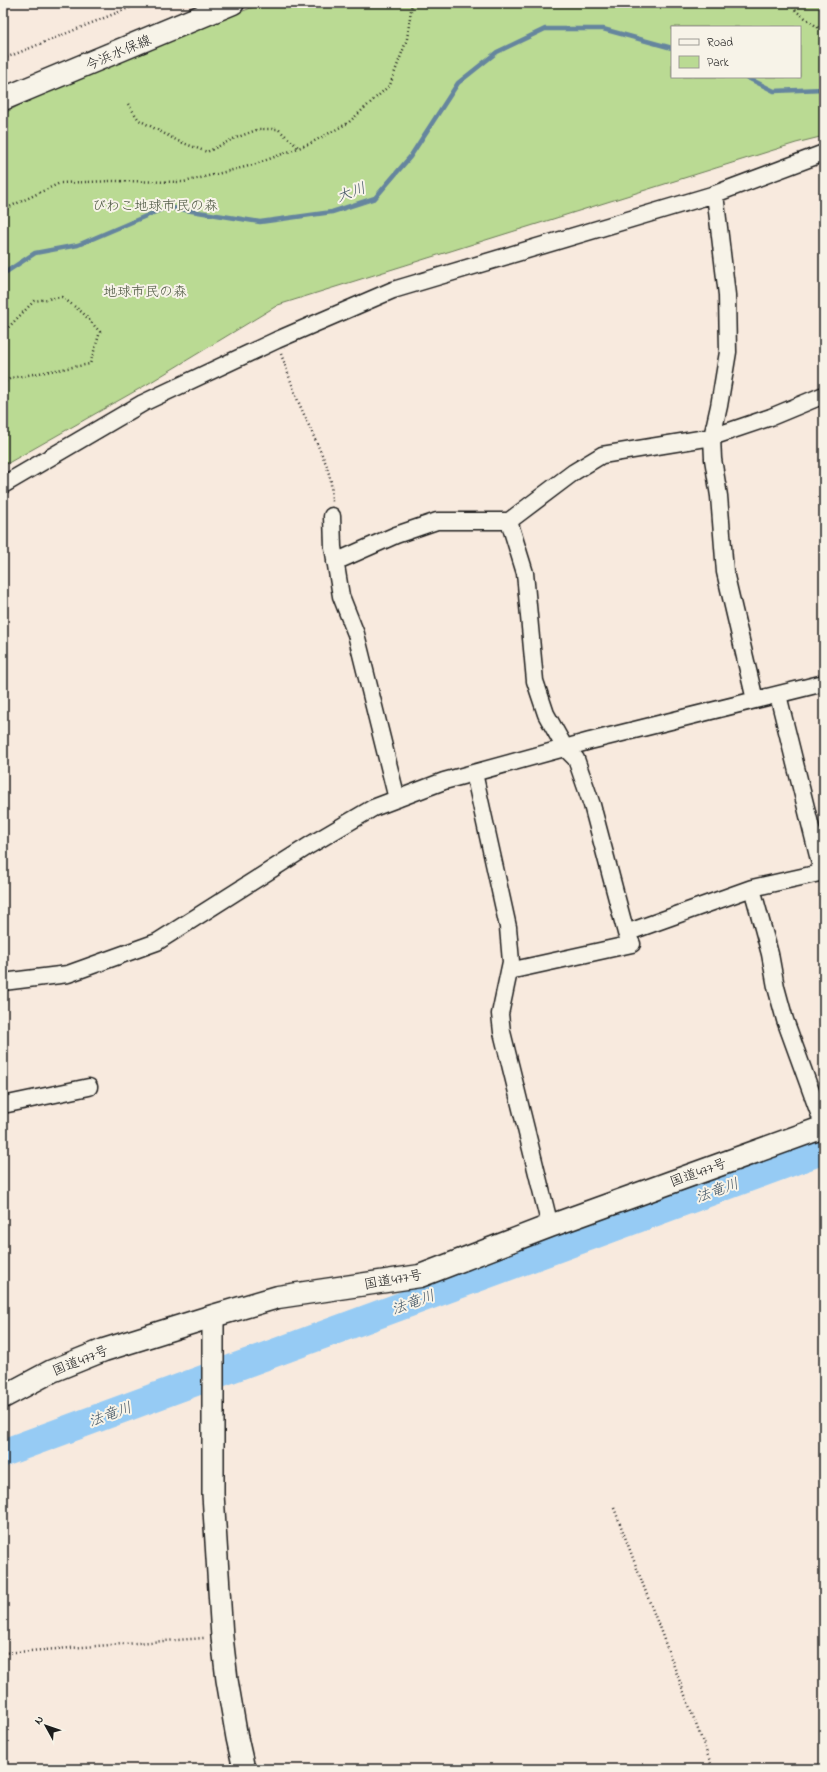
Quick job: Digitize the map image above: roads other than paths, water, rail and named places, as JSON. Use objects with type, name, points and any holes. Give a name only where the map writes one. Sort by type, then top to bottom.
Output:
[{"type":"main road","name":"今浜水保線","points":[[3,99],[233,3]]},
{"type":"main road","name":"国道477号","points":[[3,1397],[52,1371],[104,1350],[278,1297],[420,1276],[550,1226],[824,1127]]},
{"type":"street","points":[[3,485],[143,403],[276,340],[393,290],[715,194],[824,153]]},
{"type":"street","points":[[715,194],[727,295],[728,352],[712,437],[713,459],[719,496],[725,572],[755,700]]},
{"type":"street","points":[[335,562],[396,535],[437,521],[509,521],[574,472],[602,455],[712,437],[771,417],[824,395]]},
{"type":"street","points":[[332,516],[335,562],[341,596],[356,634],[397,799]]},
{"type":"street","points":[[509,521],[525,573],[535,681],[546,714],[565,748],[576,759],[592,805],[626,933],[632,944],[509,971]]},
{"type":"street","points":[[3,982],[68,974],[157,942],[310,844],[374,808],[444,781],[565,748],[824,684]]},
{"type":"street","points":[[626,933],[752,888],[823,872],[778,695]]},
{"type":"street","points":[[474,773],[508,927],[511,962],[500,1014],[502,1032],[550,1226]]},
{"type":"street","points":[[752,888],[786,1020],[824,1127]]},
{"type":"street","points":[[3,1106],[89,1086]]},
{"type":"street","points":[[213,1316],[213,1494],[222,1637],[226,1680],[236,1738],[244,1769]]},
{"type":"waterway","name":"大川","points":[[3,274],[35,253],[78,245],[167,207],[260,222],[332,212],[375,198],[410,157],[458,83],[497,52],[545,29],[603,29],[671,48]]},
{"type":"waterway","name":"大川","points":[[748,78],[774,91],[824,89]]},
{"type":"waterway","name":"法竜川","points":[[3,1453],[824,1150]]},
{"type":"park label","name":"びわこ地球市民の森","points":[[155,205]]},
{"type":"park label","name":"地球市民の森","points":[[145,291]]}]
